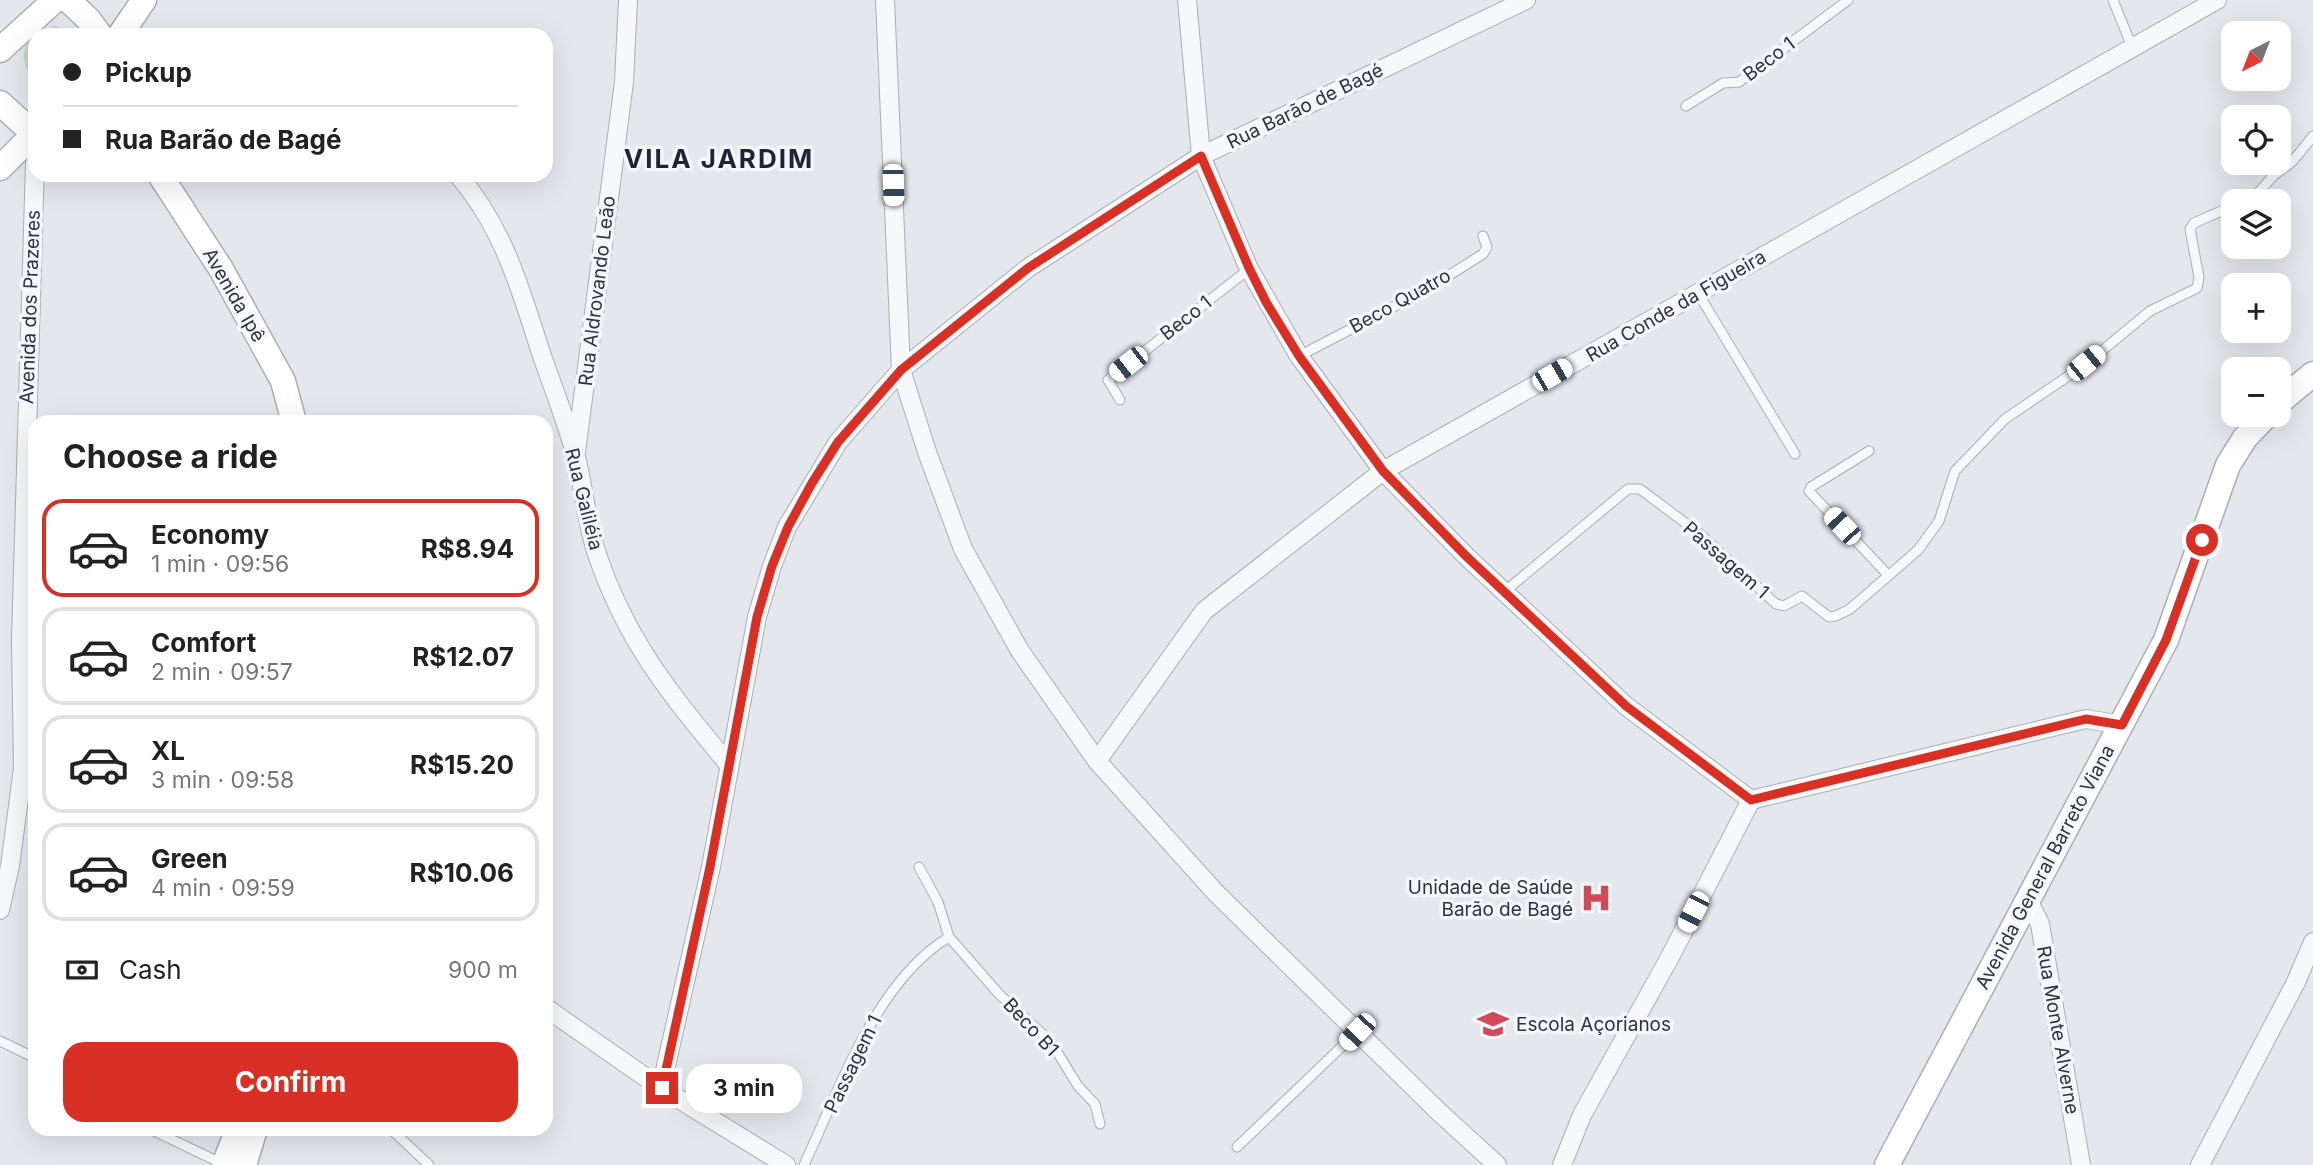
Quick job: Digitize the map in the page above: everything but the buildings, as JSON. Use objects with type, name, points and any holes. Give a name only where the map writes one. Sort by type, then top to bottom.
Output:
[{"type":"street","points":[[4,38],[55,0]]},
{"type":"street","points":[[68,0],[95,28]]},
{"type":"street","points":[[125,28],[144,0]]},
{"type":"street","name":"Rua Aldrovando Leão","points":[[576,457],[624,82],[628,0]]},
{"type":"street","points":[[885,0],[901,370],[927,452],[963,549],[1020,651],[1097,761],[1216,894],[1438,1112],[1497,1165]]},
{"type":"street","points":[[1187,0],[1201,156],[1249,268],[1299,356],[1383,471],[1504,592],[1626,706],[1751,800]]},
{"type":"street","name":"Rua Barão de Bagé","points":[[662,1088],[710,867],[757,617],[772,566],[788,527],[838,442],[901,370],[1028,268],[1201,156],[1526,0]]},
{"type":"street","name":"Rua Conde da Figueira","points":[[1097,761],[1204,611],[1383,471],[2217,0]]},
{"type":"street","points":[[0,103],[28,127]]},
{"type":"street","points":[[0,168],[28,138]]},
{"type":"street","name":"Avenida dos Prazeres","points":[[0,911],[10,866],[23,768],[21,639],[34,182]]},
{"type":"street","name":"Avenida Ipê","points":[[164,182],[221,270],[283,381],[292,415]]},
{"type":"street","name":"Rua Galiléia","points":[[464,182],[477,197],[508,253],[576,457],[595,549],[618,607],[640,651],[667,690],[730,765]]},
{"type":"street","points":[[2291,392],[2313,373]]},
{"type":"street","name":"Avenida General Barreto Viana","points":[[1887,1165],[2166,640],[2228,465],[2256,427]]},
{"type":"street","points":[[1562,1165],[1582,1115],[1670,957],[1751,800],[2086,719],[2122,725]]},
{"type":"street","name":"Rua Monte Alverne","points":[[2027,898],[2040,924],[2081,1165]]},
{"type":"street","points":[[2200,1165],[2296,982],[2313,942]]},
{"type":"street","points":[[553,1013],[662,1088],[786,1165]]},
{"type":"street","points":[[224,1165],[235,1136]]},
{"type":"street","points":[[244,1165],[253,1136]]},
{"type":"lane","name":"Beco 1","points":[[1686,106],[1723,83],[1739,82],[1848,0]]},
{"type":"lane","points":[[2113,0],[2132,47]]},
{"type":"lane","points":[[2262,189],[2273,176],[2292,162],[2313,136]]},
{"type":"lane","name":"Passagem 1","points":[[1504,592],[1628,489],[1634,487],[1700,534],[1779,606],[1802,596],[1826,615],[1836,616],[1850,609],[1918,550],[1939,521],[1955,471],[2005,419],[2086,363],[2150,311],[2197,288],[2199,277],[2190,229],[2194,223],[2221,211]]},
{"type":"lane","name":"Beco Quatro","points":[[1299,356],[1424,291],[1483,254],[1487,247],[1483,236]]},
{"type":"lane","name":"Beco 1","points":[[1120,400],[1108,380],[1249,268]]},
{"type":"lane","points":[[1698,293],[1795,454]]},
{"type":"lane","points":[[1869,451],[1809,490],[1888,575]]},
{"type":"lane","points":[[919,867],[938,902],[949,937]]},
{"type":"lane","name":"Passagem 1","points":[[804,1165],[869,1028],[886,999],[930,948],[949,937]]},
{"type":"lane","name":"Beco B1","points":[[949,937],[999,994],[1051,1042],[1078,1086],[1095,1104],[1100,1124]]},
{"type":"lane","points":[[1237,1147],[1357,1032]]},
{"type":"lane","points":[[0,1041],[28,1055]]},
{"type":"lane","points":[[164,1136],[224,1165]]},
{"type":"lane","points":[[398,1136],[429,1165]]},
{"type":"green space","points":[[28,42],[28,72],[24,54]]},
{"type":"place","name":"Unidade de Saúde Barão de Bagé","points":[[1596,898]]},
{"type":"place","name":"Escola Açorianos","points":[[1493,1024]]},
{"type":"district","name":"VILA JARDIM","points":[[719,158]]},
{"type":"route","points":[[662,1088],[710,867],[757,617],[772,566],[788,527],[812,483],[838,442],[901,370],[1028,268],[1201,156],[1266,302],[1299,356],[1383,471],[1466,556],[1626,706],[1751,800],[2086,719],[2122,725],[2166,640],[2202,540]]}]
